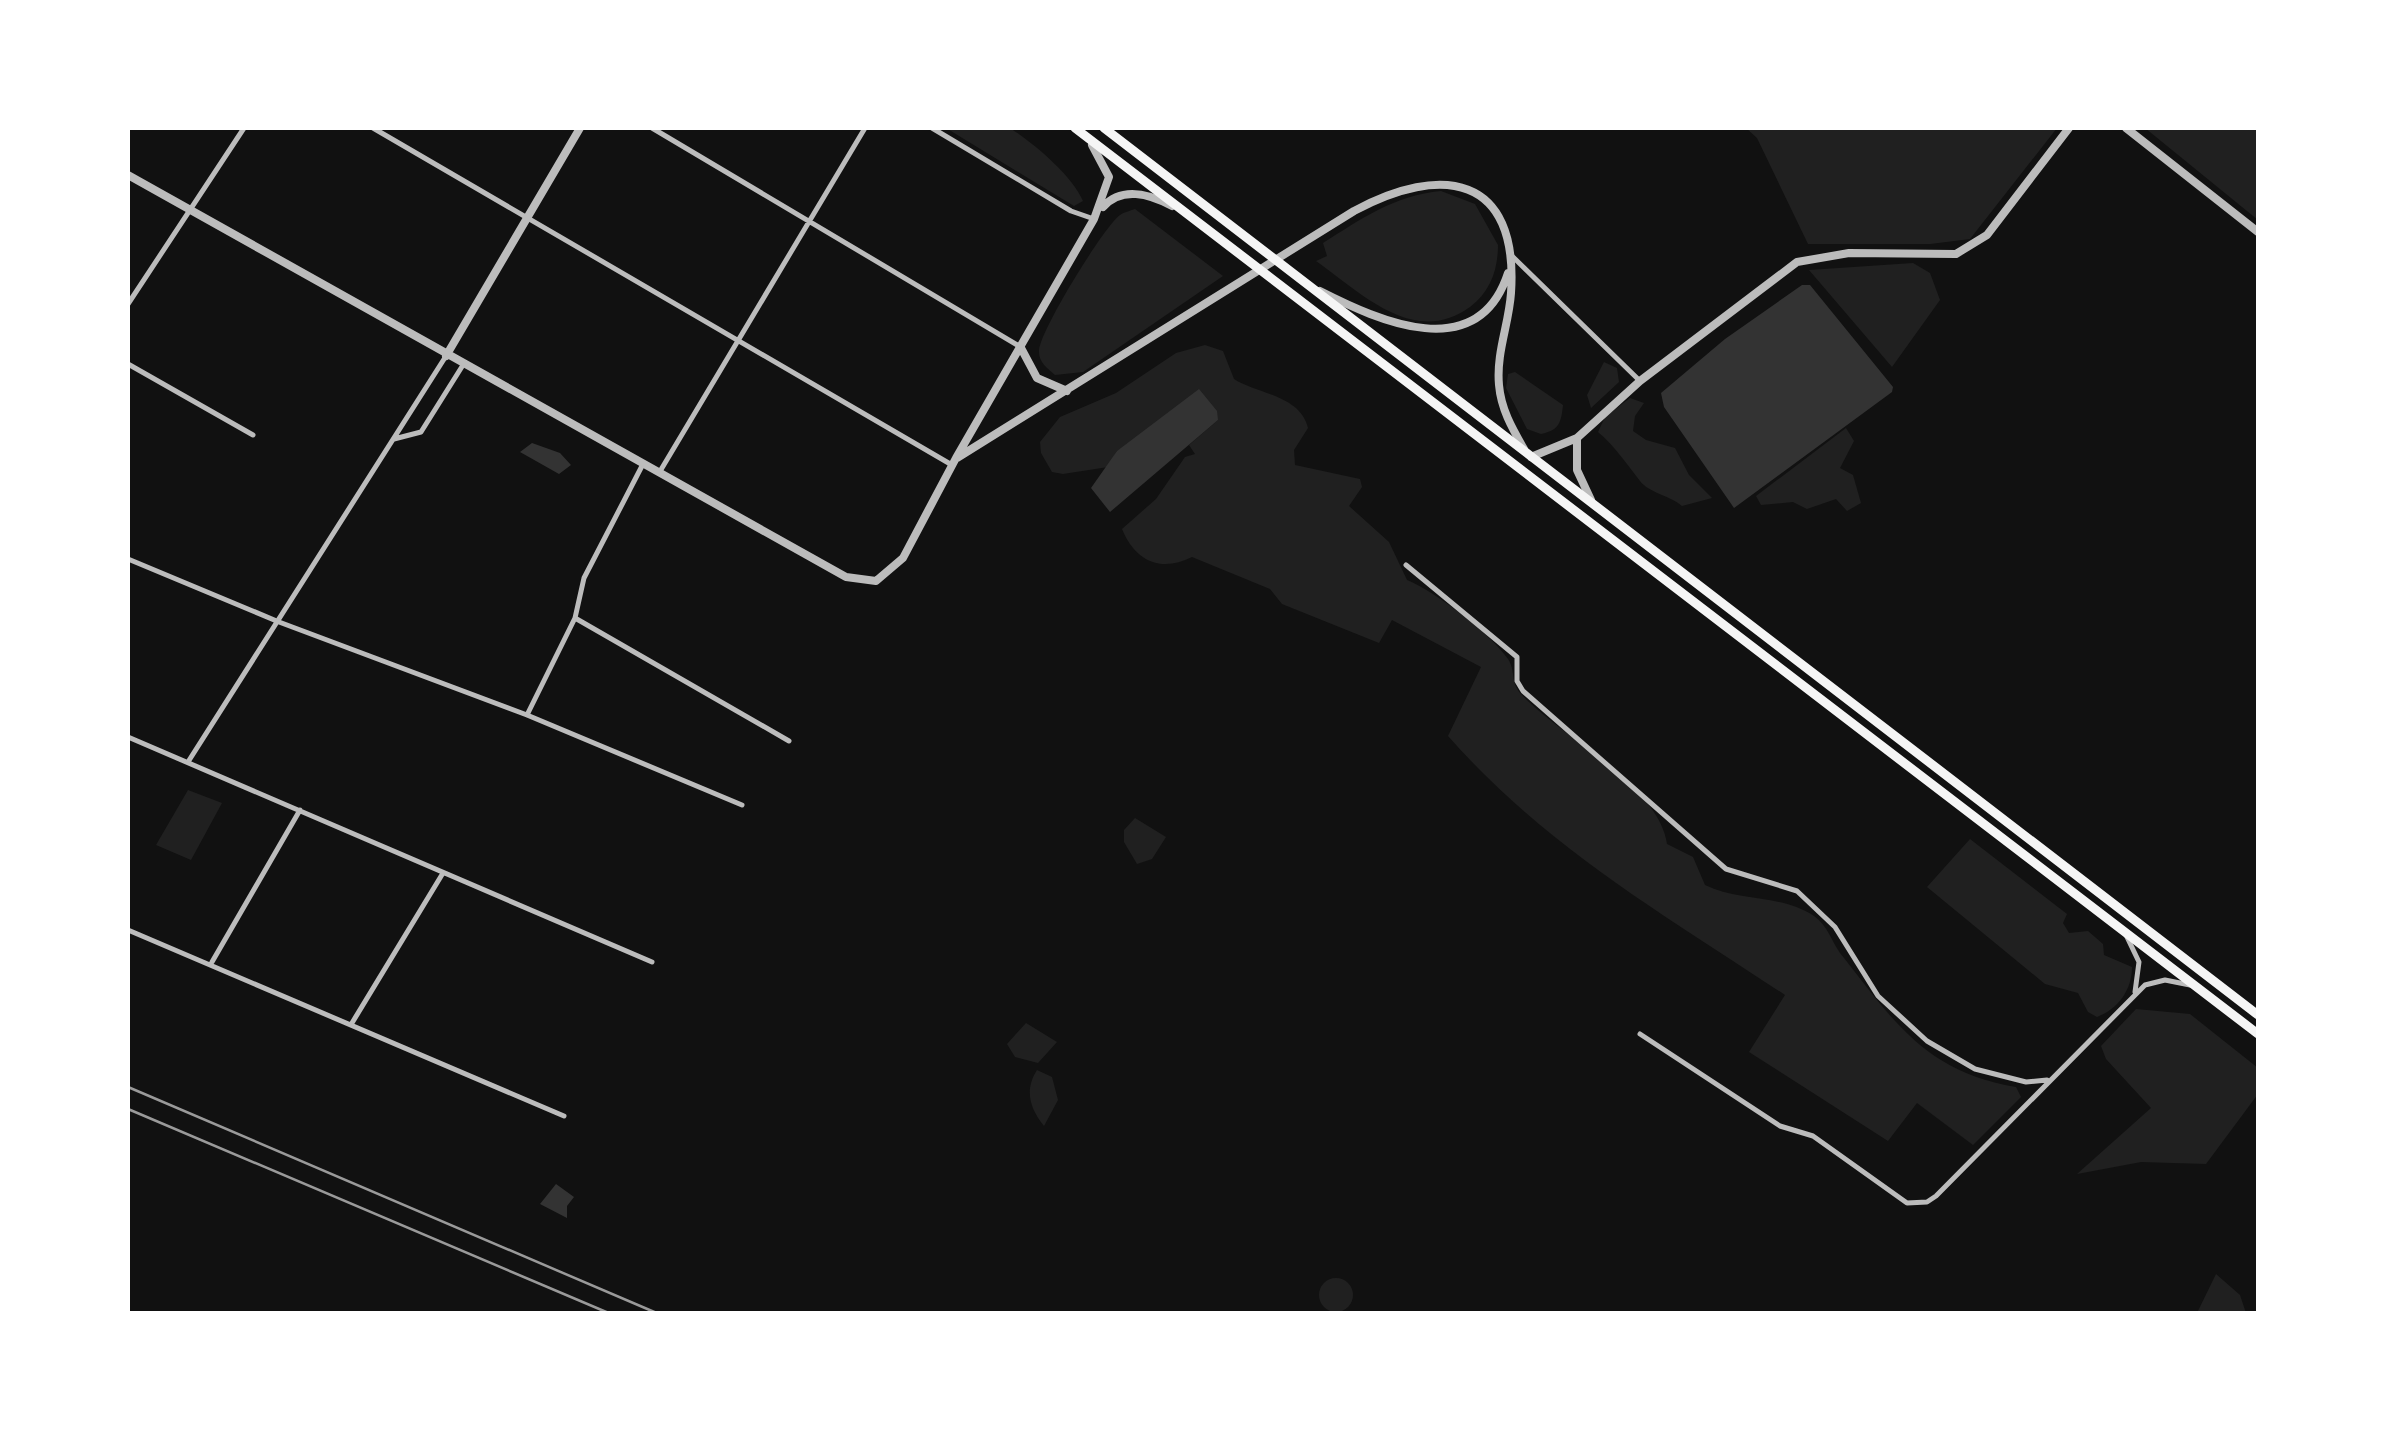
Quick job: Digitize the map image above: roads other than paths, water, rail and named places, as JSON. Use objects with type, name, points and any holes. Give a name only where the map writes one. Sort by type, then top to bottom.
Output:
[{"type":"highway","points":[[1104,128],[2258,1015]]},
{"type":"highway","points":[[1079,131],[2258,1034]]},
{"type":"street","points":[[128,304],[244,128]]},
{"type":"street","points":[[374,128],[737,341],[954,462]]},
{"type":"street","points":[[188,762],[446,356],[580,128]]},
{"type":"street","points":[[652,128],[1021,348],[1036,378],[1067,391]]},
{"type":"street","points":[[659,473],[865,128]]},
{"type":"street","points":[[932,128],[1071,211],[1094,219]]},
{"type":"street","points":[[954,462],[1312,238],[1393,192],[1443,181],[1474,192],[1488,204],[1503,228],[1510,259],[1511,298],[1498,382],[1508,421],[1528,455],[1578,438],[1640,381],[1796,262],[1828,254],[1940,255],[1970,249],[1987,235],[2069,128]]},
{"type":"street","points":[[2126,128],[2258,232]]},
{"type":"street","points":[[128,175],[446,356],[857,582],[876,582],[894,570],[1106,195],[1109,177],[1101,155],[1079,131]]},
{"type":"street","points":[[1094,219],[1112,198],[1131,193],[1156,198],[1186,215]]},
{"type":"street","points":[[1308,284],[1381,320],[1433,330],[1461,324],[1484,310],[1499,293],[1510,259]]},
{"type":"street","points":[[1510,259],[1640,381]]},
{"type":"street","points":[[128,364],[252,435]]},
{"type":"street","points":[[394,439],[422,432],[464,365]]},
{"type":"street","points":[[1578,438],[1577,470],[1592,503]]},
{"type":"street","points":[[527,715],[575,618],[584,578],[643,464]]},
{"type":"street","points":[[128,559],[279,622],[527,715],[742,805]]},
{"type":"street","points":[[1406,566],[1517,658],[1517,680],[1524,690],[1726,869],[1797,891],[1835,927],[1878,996],[1927,1041],[1975,1069],[2026,1082],[2047,1080]]},
{"type":"street","points":[[575,618],[789,741]]},
{"type":"street","points":[[128,736],[652,962]]},
{"type":"street","points":[[212,962],[300,810]]},
{"type":"street","points":[[352,1023],[443,873]]},
{"type":"street","points":[[2117,926],[2139,962],[2134,995]]},
{"type":"street","points":[[128,930],[212,962],[564,1116]]},
{"type":"street","points":[[1640,1034],[1780,1126],[1813,1136],[1907,1203],[1926,1202],[2134,995],[2155,981],[2198,988]]},
{"type":"railway","points":[[128,1087],[659,1314]]},
{"type":"railway","points":[[128,1109],[611,1314]]}]
